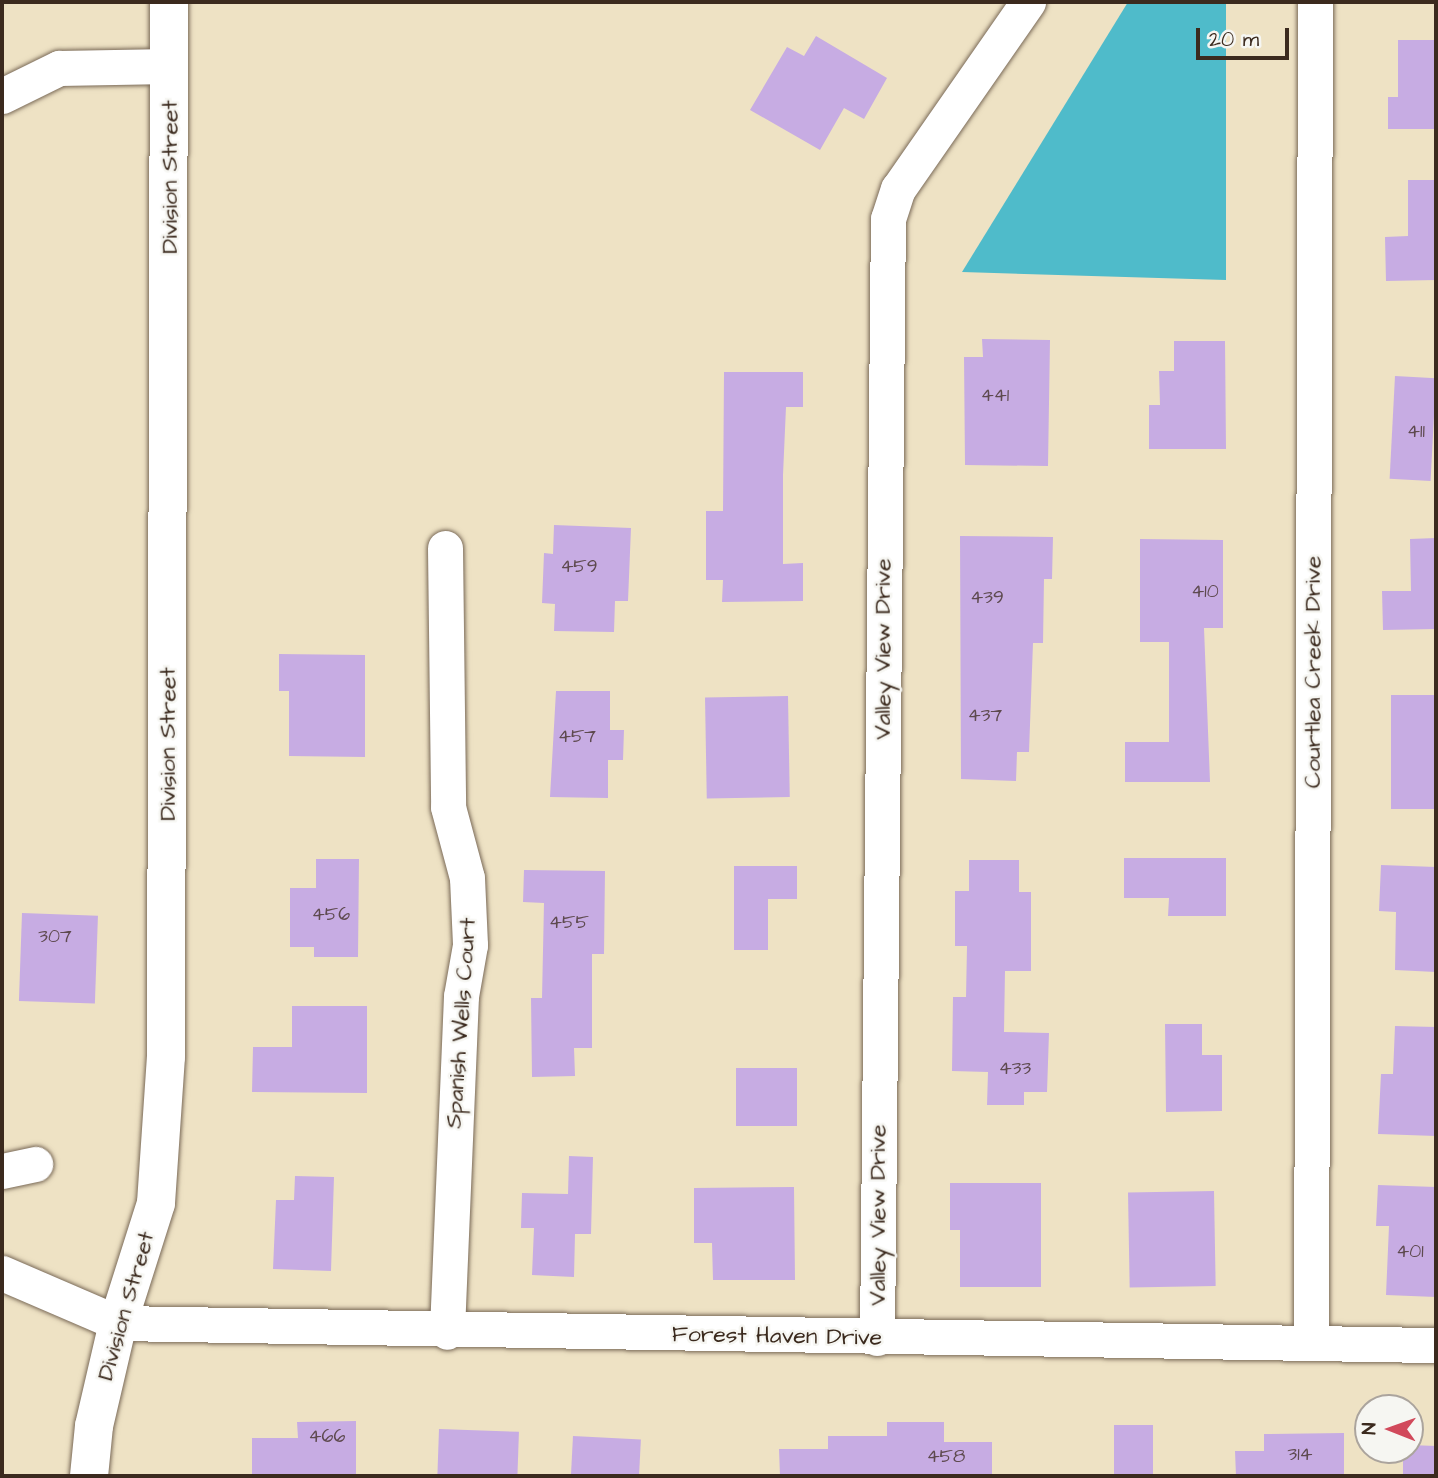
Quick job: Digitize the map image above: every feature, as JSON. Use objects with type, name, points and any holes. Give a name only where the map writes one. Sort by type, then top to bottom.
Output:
[{"type":"street","name":"Division Street","points":[[89,1476],[93,1426],[118,1323],[156,1203],[166,1058],[169,2]]},
{"type":"street","name":"Valley View Drive","points":[[877,1338],[888,219],[898,189],[1028,2]]},
{"type":"street","name":"Courtlea Creek Drive","points":[[1311,1343],[1315,2]]},
{"type":"street","points":[[2,96],[59,68],[170,66]]},
{"type":"street","name":"Spanish Wells Court","points":[[445,548],[448,807],[467,878],[470,945],[460,1009],[447,1332]]},
{"type":"street","points":[[2,1273],[118,1323]]},
{"type":"street","name":"Forest Haven Drive","points":[[118,1323],[447,1332],[1436,1345]]},
{"type":"water","points":[[1128,2],[1226,2],[1226,280],[962,272]]},
{"type":"building","points":[[816,36],[887,78],[864,119],[844,108],[820,150],[750,110],[787,47],[804,56]]},
{"type":"building","points":[[1398,40],[1436,40],[1436,129],[1388,129],[1388,97],[1398,97]]},
{"type":"building","points":[[1408,180],[1436,180],[1436,280],[1386,281],[1385,237],[1408,236]]},
{"type":"building","points":[[982,339],[1050,340],[1048,466],[965,465],[964,357],[983,357]]},
{"type":"building","points":[[1174,341],[1225,341],[1226,449],[1149,449],[1149,405],[1160,405],[1159,371],[1174,371]]},
{"type":"building","points":[[724,372],[803,372],[803,407],[786,407],[783,564],[803,563],[803,601],[722,602],[723,580],[706,580],[706,511],[723,511]]},
{"type":"building","points":[[1395,376],[1436,378],[1431,481],[1390,479]]},
{"type":"building","points":[[554,525],[631,528],[628,601],[615,601],[614,632],[554,631],[555,604],[542,603],[544,553],[553,554]]},
{"type":"building","points":[[960,536],[1053,537],[1052,579],[1044,579],[1043,643],[1033,643],[1029,752],[1017,752],[1016,781],[961,779]]},
{"type":"building","points":[[1436,538],[1436,629],[1383,630],[1382,591],[1411,591],[1410,539]]},
{"type":"building","points":[[1140,539],[1223,540],[1223,628],[1204,628],[1210,782],[1125,782],[1125,742],[1169,742],[1169,642],[1140,642]]},
{"type":"building","points":[[279,654],[365,655],[365,757],[289,756],[289,691],[279,691]]},
{"type":"building","points":[[556,691],[610,691],[610,730],[624,730],[623,760],[608,760],[608,798],[550,797]]},
{"type":"building","points":[[1391,695],[1436,695],[1436,809],[1391,809]]},
{"type":"building","points":[[788,696],[790,797],[707,798],[705,697]]},
{"type":"building","points":[[1124,858],[1226,858],[1226,916],[1168,916],[1169,898],[1124,898]]},
{"type":"building","points":[[316,859],[359,859],[358,957],[314,957],[314,947],[290,947],[290,888],[316,888]]},
{"type":"building","points":[[969,860],[1019,860],[1019,892],[1031,892],[1031,971],[1005,971],[1004,1032],[1049,1033],[1047,1092],[1024,1092],[1024,1105],[987,1105],[988,1072],[952,1071],[953,997],[966,997],[967,946],[955,946],[955,891],[969,891]]},
{"type":"building","points":[[1381,865],[1436,867],[1436,972],[1395,970],[1396,912],[1379,911]]},
{"type":"building","points":[[734,866],[797,866],[797,899],[768,899],[768,950],[734,950]]},
{"type":"building","points":[[524,870],[605,871],[604,954],[592,954],[592,1048],[574,1048],[575,1076],[532,1077],[531,998],[542,998],[544,903],[523,902]]},
{"type":"building","points":[[22,913],[98,916],[95,1004],[19,1001]]},
{"type":"building","points":[[292,1006],[367,1006],[367,1093],[252,1092],[253,1047],[292,1047]]},
{"type":"building","points":[[1165,1024],[1202,1024],[1202,1055],[1222,1055],[1222,1111],[1166,1112]]},
{"type":"building","points":[[1395,1026],[1436,1027],[1436,1136],[1378,1134],[1381,1074],[1393,1074]]},
{"type":"building","points":[[736,1068],[797,1068],[797,1126],[736,1126]]},
{"type":"building","points":[[569,1156],[593,1157],[591,1234],[575,1234],[574,1277],[532,1275],[534,1228],[521,1228],[522,1193],[568,1194]]},
{"type":"building","points":[[295,1176],[334,1177],[331,1271],[273,1269],[276,1200],[294,1200]]},
{"type":"building","points":[[950,1183],[1041,1183],[1041,1287],[960,1287],[960,1230],[950,1230]]},
{"type":"building","points":[[1378,1185],[1436,1187],[1436,1297],[1386,1295],[1389,1226],[1376,1226]]},
{"type":"building","points":[[794,1187],[795,1280],[713,1280],[712,1243],[694,1243],[694,1188]]},
{"type":"building","points":[[1214,1191],[1216,1286],[1130,1287],[1128,1193]]},
{"type":"building","points":[[356,1421],[356,1476],[252,1476],[252,1438],[298,1438],[297,1422]]},
{"type":"building","points":[[887,1422],[944,1422],[944,1442],[992,1442],[992,1476],[780,1476],[779,1449],[828,1449],[828,1436],[887,1436]]},
{"type":"building","points":[[1114,1425],[1153,1425],[1153,1476],[1114,1476]]},
{"type":"building","points":[[439,1429],[519,1432],[517,1476],[437,1476]]},
{"type":"building","points":[[1344,1433],[1344,1476],[1236,1476],[1235,1451],[1264,1451],[1264,1434]]},
{"type":"building","points":[[573,1436],[641,1440],[639,1476],[571,1476]]},
{"type":"building","points":[[1424,1446],[1436,1446],[1436,1476],[1403,1476],[1403,1464],[1424,1464]]}]
